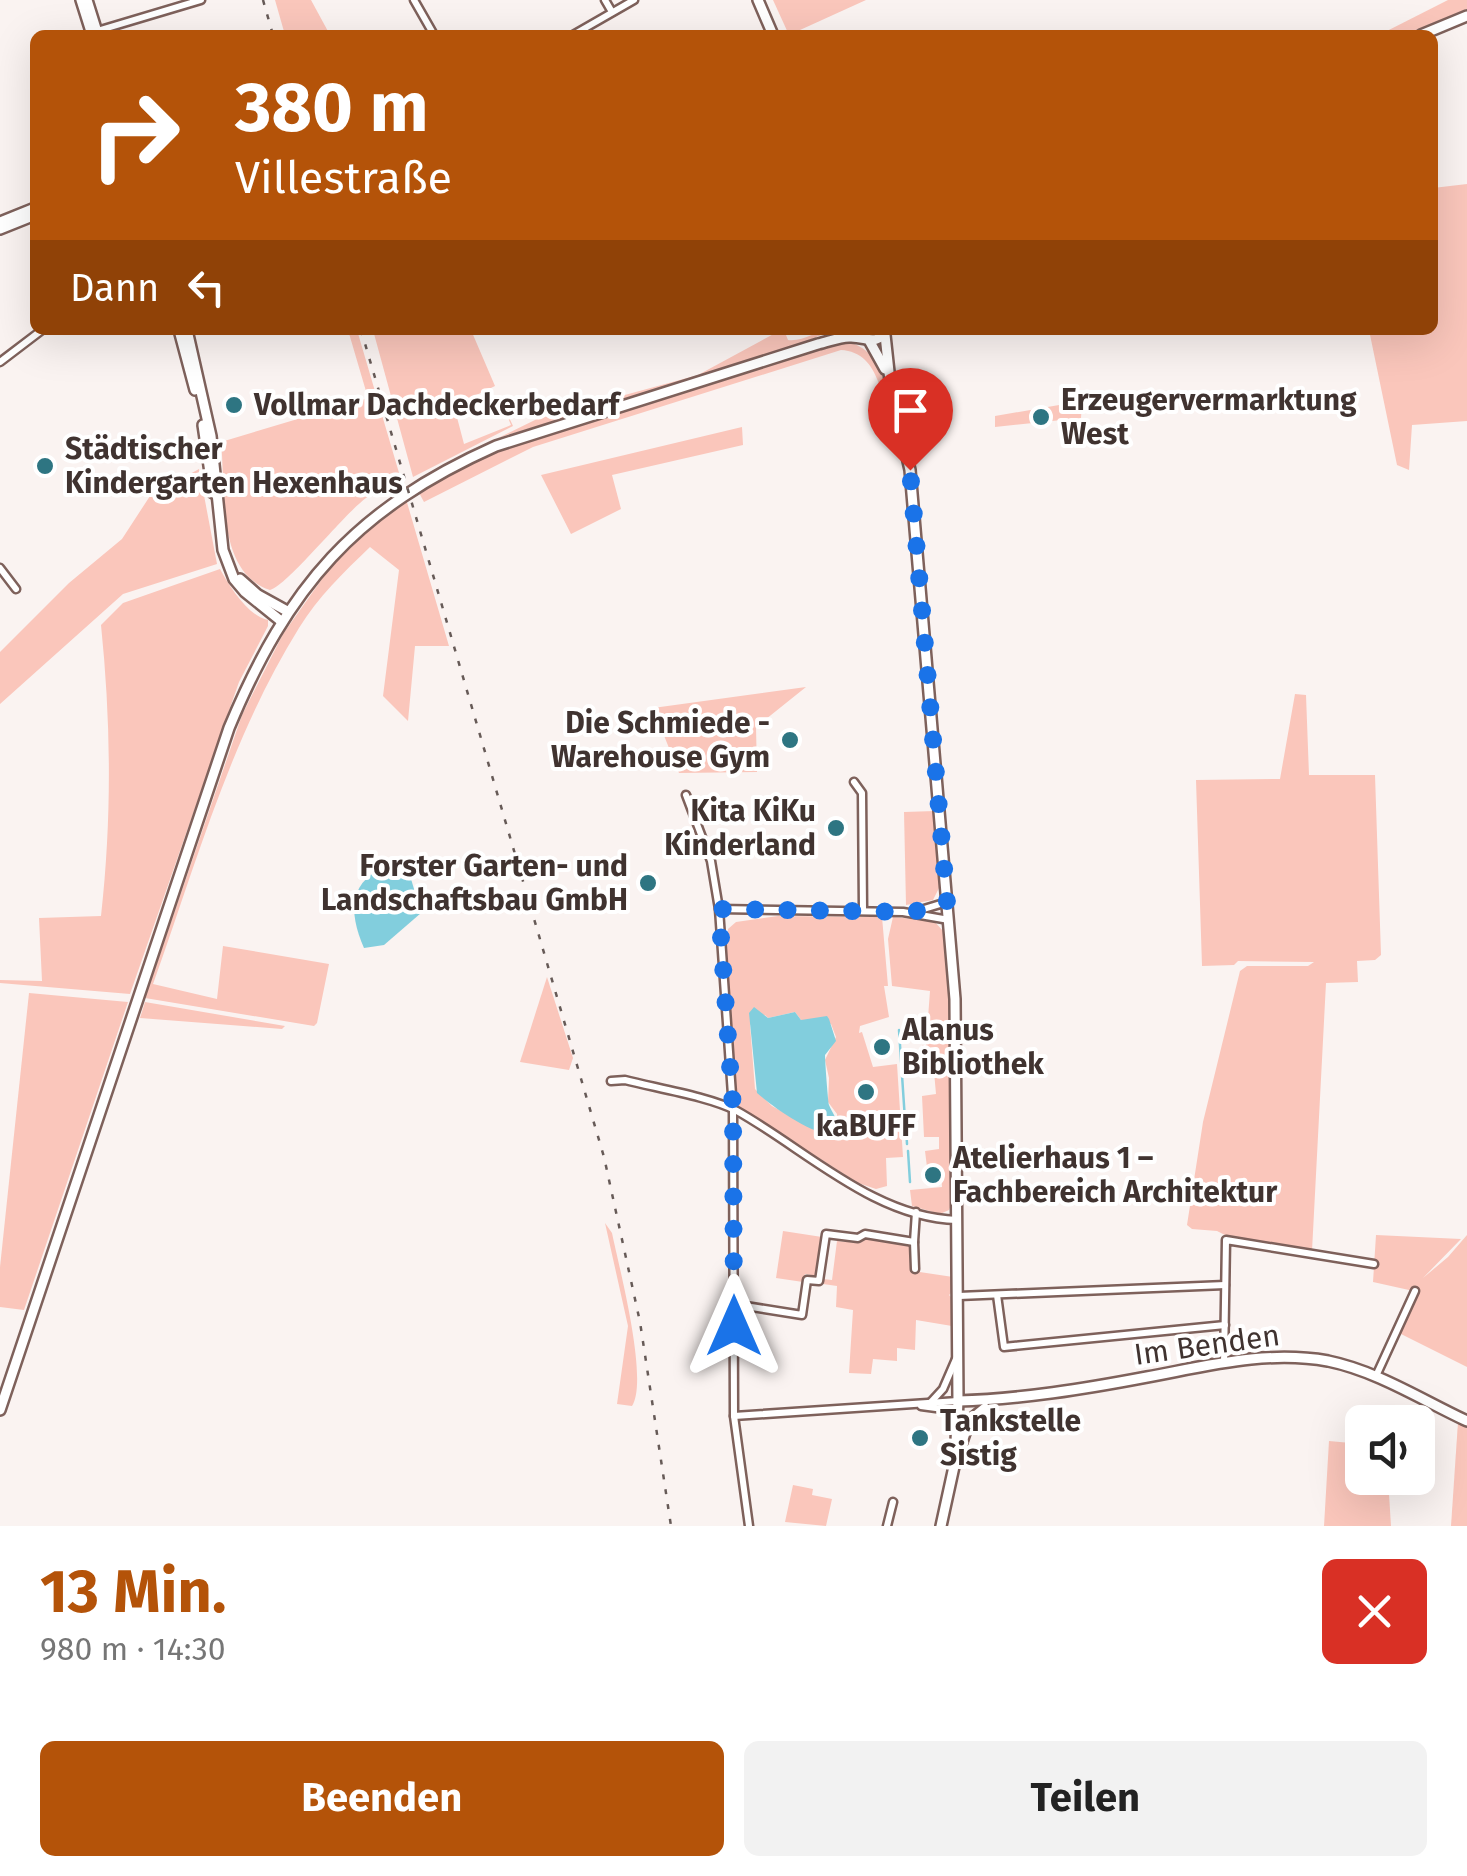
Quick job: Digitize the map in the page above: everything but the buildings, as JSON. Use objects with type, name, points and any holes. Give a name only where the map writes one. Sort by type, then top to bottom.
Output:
[{"type":"street","points":[[84,0],[94,30]]},
{"type":"street","points":[[107,30],[201,0]]},
{"type":"street","points":[[414,0],[431,30]]},
{"type":"street","points":[[605,0],[612,12]]},
{"type":"street","points":[[581,30],[634,0]]},
{"type":"street","points":[[758,0],[771,30]]},
{"type":"street","points":[[1433,30],[1467,16]]},
{"type":"street","points":[[0,225],[30,214]]},
{"type":"street","points":[[0,362],[35,335]]},
{"type":"street","points":[[180,335],[208,436]]},
{"type":"street","points":[[187,335],[208,436],[223,550],[229,566],[284,616]]},
{"type":"street","points":[[818,344],[832,335]]},
{"type":"street","points":[[0,1410],[230,728],[250,678],[284,616],[332,554],[412,489],[451,466],[540,430],[847,335]]},
{"type":"street","points":[[857,335],[870,342],[890,380]]},
{"type":"street","points":[[870,342],[882,335]]},
{"type":"street","points":[[886,335],[890,380],[910,470],[955,999],[959,1296],[955,1462]]},
{"type":"street","points":[[0,568],[16,590]]},
{"type":"street","points":[[854,782],[862,793],[863,910]]},
{"type":"street","points":[[686,796],[712,861],[719,909],[733,1108],[734,1416],[749,1526]]},
{"type":"street","points":[[913,912],[947,902]]},
{"type":"street","points":[[719,909],[913,912],[948,920]]},
{"type":"street","points":[[611,1082],[625,1080],[733,1108],[856,1186],[916,1212],[958,1220]]},
{"type":"street","points":[[915,1269],[916,1212]]},
{"type":"street","points":[[734,1304],[802,1315],[807,1280],[820,1281],[826,1234],[858,1238],[865,1234],[914,1242]]},
{"type":"street","points":[[1224,1363],[1226,1240],[1374,1264]]},
{"type":"street","points":[[959,1296],[1225,1285]]},
{"type":"street","points":[[1376,1376],[1416,1291]]},
{"type":"street","points":[[998,1295],[1004,1346],[1225,1325]]},
{"type":"street","points":[[932,1402],[950,1377],[958,1353]]},
{"type":"street","name":"Im Benden","points":[[958,1406],[1274,1357],[1311,1359],[1376,1376],[1467,1421]]},
{"type":"street","name":"Im Benden","points":[[958,1406],[985,1408],[1003,1400]]},
{"type":"street","points":[[919,1406],[932,1402],[958,1406]]},
{"type":"street","points":[[734,1416],[958,1406]]},
{"type":"street","points":[[941,1526],[969,1421],[985,1408]]},
{"type":"street","points":[[887,1526],[893,1502]]},
{"type":"shaded area","points":[[275,0],[311,0],[327,30],[284,30]]},
{"type":"shaded area","points":[[773,0],[866,0],[800,30],[787,30]]},
{"type":"shaded area","points":[[1448,0],[1467,0],[1467,9],[1416,30],[1389,30]]},
{"type":"shaded area","points":[[1467,184],[1467,421],[1412,425],[1409,470],[1397,465],[1370,335],[1438,335],[1438,187]]},
{"type":"shaded area","points":[[349,335],[358,335],[402,483],[366,498],[278,586],[270,590],[252,580],[240,566],[227,526],[221,442],[368,398]]},
{"type":"shaded area","points":[[374,335],[473,335],[495,386],[454,406],[464,444],[511,425],[499,396],[513,426],[413,477]]},
{"type":"shaded area","points":[[772,335],[786,335],[788,340],[794,340],[821,335],[781,352],[498,438],[537,419],[698,375]]},
{"type":"shaded area","points":[[843,341],[869,353],[878,364],[889,391],[898,436],[891,433],[872,369],[854,353],[841,350],[533,447],[424,502],[418,491],[451,472],[515,445]]},
{"type":"shaded area","points":[[1082,401],[1081,418],[995,427],[995,416]]},
{"type":"shaded area","points":[[742,427],[743,445],[612,475],[621,509],[571,534],[541,475]]},
{"type":"shaded area","points":[[199,469],[217,564],[123,594],[0,704],[0,652],[69,583],[122,539],[150,496]]},
{"type":"shaded area","points":[[406,499],[449,646],[415,646],[408,721],[383,696],[399,570],[370,547],[323,595],[275,670],[234,757],[153,984],[217,999],[223,946],[329,964],[317,1023],[314,1026],[145,998],[242,715],[283,634],[334,562],[368,528]]},
{"type":"shaded area","points":[[220,569],[240,600],[253,613],[268,620],[268,626],[239,682],[130,994],[0,983],[42,981],[39,918],[101,916],[109,770],[101,625],[123,603]]},
{"type":"shaded area","points":[[806,687],[756,727],[757,772],[679,773],[653,708]]},
{"type":"shaded area","points":[[1295,694],[1306,695],[1309,775],[1375,775],[1381,955],[1375,960],[1357,961],[1358,982],[1326,983],[1312,1251],[1231,1238],[1187,1225],[1203,1122],[1240,971],[1247,966],[1308,966],[1314,962],[1238,961],[1234,965],[1202,966],[1196,780],[1280,779]]},
{"type":"shaded area","points":[[935,811],[940,886],[933,900],[906,905],[904,812]]},
{"type":"shaded area","points":[[778,916],[882,917],[889,1017],[860,1026],[859,1033],[862,1032],[873,1067],[897,1064],[903,1157],[886,1158],[887,1186],[876,1189],[858,1183],[737,1106],[726,958],[728,929],[736,922]],"holes":[[[795,1012],[801,1020],[831,1024],[836,1037],[825,1060],[828,1102],[837,1114],[837,1128],[825,1135],[772,1106],[755,1089],[750,1025],[765,1015],[768,1018]]]},
{"type":"shaded area","points":[[893,917],[934,921],[943,931],[949,998],[954,1198],[949,1210],[940,1214],[912,1206],[910,1190],[942,1187],[941,1174],[928,1175],[925,1151],[939,1149],[939,1137],[924,1137],[922,1096],[936,1094],[932,1049],[923,1049],[922,1045],[926,1045],[930,991],[892,986],[888,939]]},
{"type":"shaded area","points":[[547,977],[573,1058],[569,1070],[520,1062]]},
{"type":"shaded area","points":[[29,993],[128,1002],[24,1310],[0,1307],[0,1267]]},
{"type":"shaded area","points":[[145,1002],[285,1026],[282,1029],[140,1018]]},
{"type":"shaded area","points":[[605,1223],[612,1233],[635,1349],[636,1392],[632,1406],[617,1404],[628,1326]]},
{"type":"shaded area","points":[[783,1231],[822,1237],[818,1276],[805,1274],[803,1282],[776,1278]]},
{"type":"shaded area","points":[[1376,1235],[1461,1239],[1423,1278],[1467,1235],[1467,1367],[1399,1333],[1418,1292],[1373,1282]]},
{"type":"shaded area","points":[[866,1239],[911,1246],[913,1271],[953,1277],[949,1295],[953,1299],[952,1326],[916,1320],[915,1350],[897,1348],[897,1361],[873,1359],[871,1374],[849,1373],[853,1310],[836,1307],[837,1286],[823,1284],[823,1279],[832,1280],[837,1241],[860,1243]]},
{"type":"shaded area","points":[[1458,1422],[1467,1426],[1467,1526],[1451,1526]]},
{"type":"shaded area","points":[[1329,1441],[1345,1442],[1345,1495],[1389,1495],[1391,1526],[1324,1526]]},
{"type":"shaded area","points":[[793,1485],[832,1499],[826,1526],[785,1522]]},
{"type":"water","points":[[391,864],[409,872],[421,913],[384,945],[364,948],[355,922],[355,898],[366,879]]},
{"type":"water","points":[[754,1007],[768,1018],[795,1012],[801,1020],[827,1016],[829,1019],[836,1041],[825,1055],[829,1105],[837,1123],[831,1134],[803,1125],[757,1093],[749,1013]]},
{"type":"waterway","points":[[899,1030],[905,1120]]},
{"type":"waterway","points":[[906,1127],[907,1144]]},
{"type":"waterway","points":[[908,1151],[910,1182]]},
{"type":"railway","points":[[263,0],[272,30]]},
{"type":"railway","points":[[362,335],[604,1157],[640,1322],[671,1526]]},
{"type":"place","name":"Vollmar Dachdeckerbedarf","points":[[234,405]]},
{"type":"place","name":"Erzeugervermarktung West","points":[[1041,417]]},
{"type":"place","name":"Städtischer Kindergarten Hexenhaus","points":[[45,466]]},
{"type":"place","name":"Die Schmiede - Warehouse Gym","points":[[790,740]]},
{"type":"place","name":"Kita KiKu Kinderland","points":[[836,828]]},
{"type":"place","name":"Forster Garten- und Landschaftsbau GmbH","points":[[648,883]]},
{"type":"place","name":"Alanus Bibliothek","points":[[882,1047]]},
{"type":"place","name":"kaBUFF","points":[[866,1092]]},
{"type":"place","name":"Atelierhaus 1 – Fachbereich Architektur","points":[[933,1175]]},
{"type":"place","name":"Tankstelle Sistig","points":[[920,1438]]},
{"type":"route","points":[[734,1326],[733,1108],[719,909],[913,912],[947,902],[910,470]]}]
